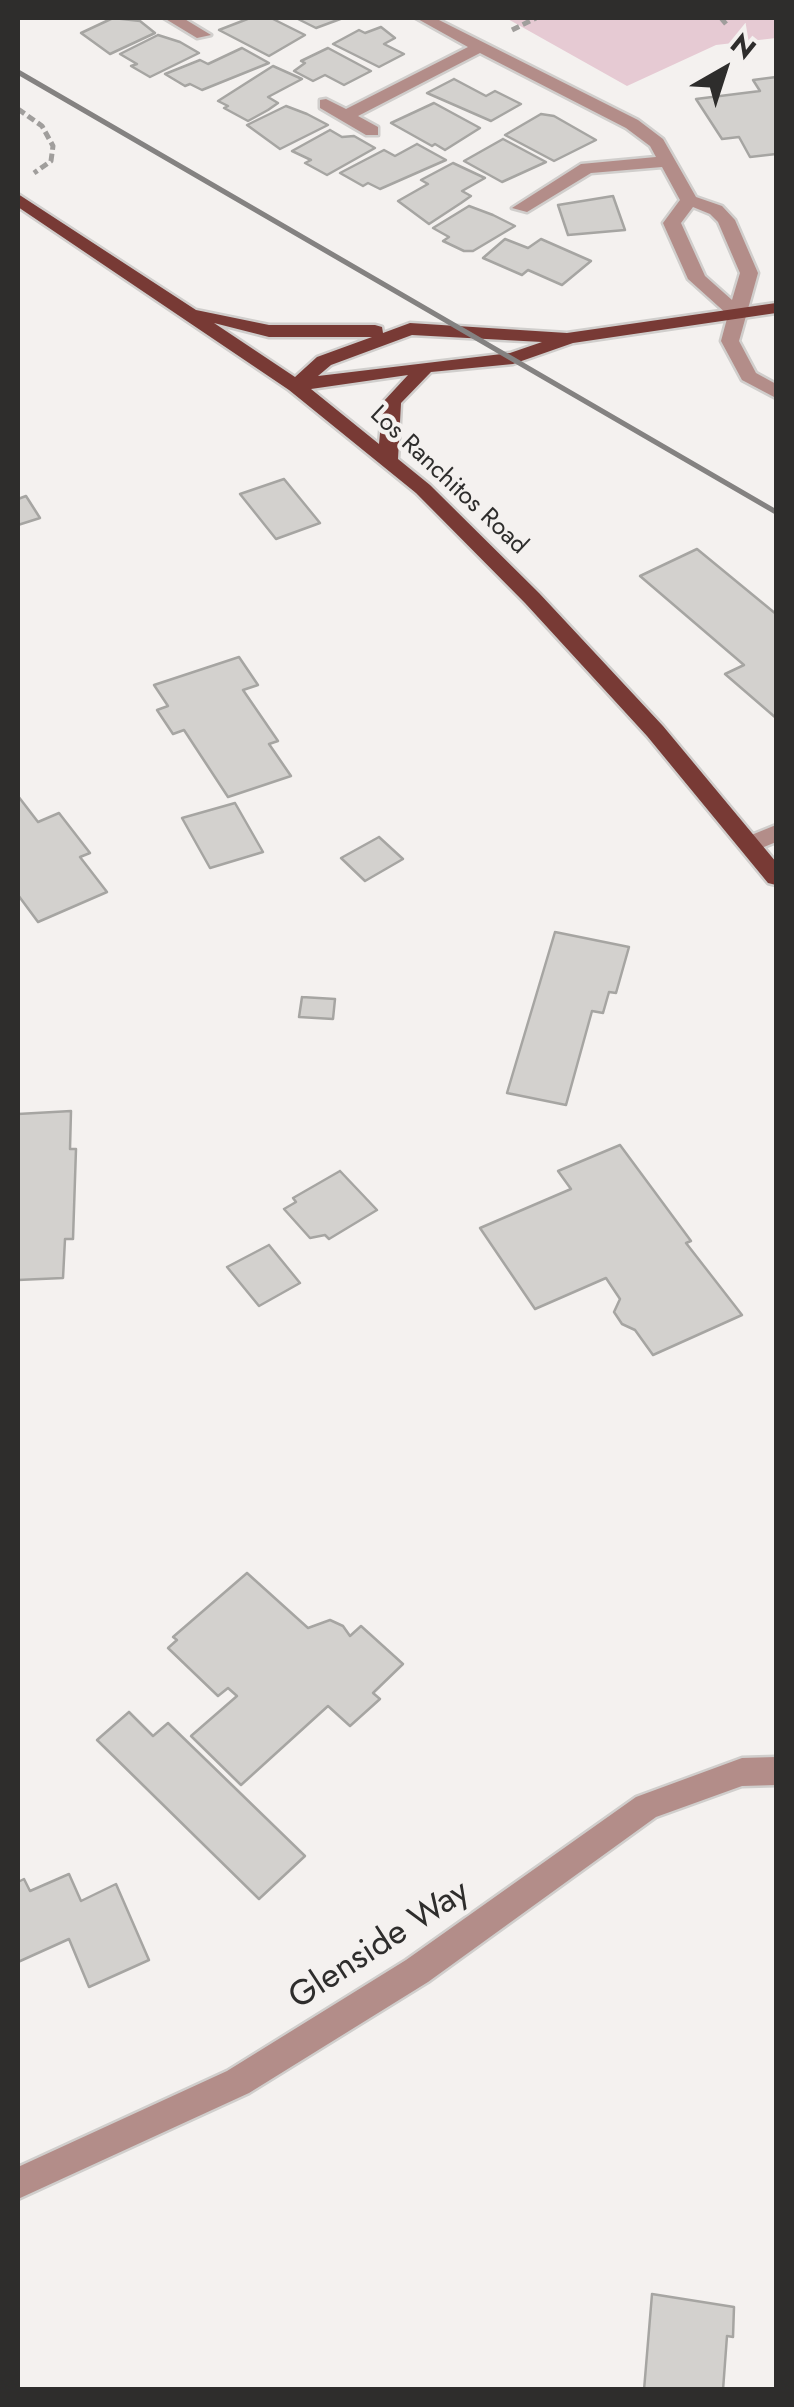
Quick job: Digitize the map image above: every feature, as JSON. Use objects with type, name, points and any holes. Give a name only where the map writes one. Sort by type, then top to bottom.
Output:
[{"type":"main road","name":"Los Ranchitos Road","points":[[18,199],[296,386],[433,498],[532,598],[752,844],[776,876]]},
{"type":"main road","points":[[296,386],[512,358],[570,338],[776,308]]},
{"type":"main road","points":[[187,310],[269,330],[317,334],[410,329],[570,338]]},
{"type":"main road","points":[[296,386],[324,360],[410,329]]},
{"type":"main road","points":[[388,460],[392,402],[425,368]]},
{"type":"street","points":[[424,18],[632,124],[657,143],[689,200],[716,210],[726,220],[749,273],[730,341],[749,376],[776,392]]},
{"type":"street","points":[[182,19],[203,36]]},
{"type":"street","points":[[346,115],[480,46]]},
{"type":"street","points":[[326,104],[372,131]]},
{"type":"street","points":[[521,208],[587,168],[670,161]]},
{"type":"street","points":[[503,198],[539,218]]},
{"type":"street","points":[[689,200],[672,223],[697,279],[736,312]]},
{"type":"street","points":[[752,844],[776,833]]},
{"type":"street","name":"Glenside Way","points":[[18,2183],[238,2082],[417,1971],[646,1807],[742,1772],[776,1772]]},
{"type":"path","points":[[18,109],[42,126],[53,146],[51,161],[33,174]]},
{"type":"shaded area","points":[[506,18],[776,18],[776,38],[716,45],[627,86]]},
{"type":"building","points":[[113,18],[140,21],[155,33],[110,54],[81,33]]},
{"type":"building","points":[[250,18],[271,18],[305,35],[269,56],[219,30]]},
{"type":"building","points":[[296,18],[343,18],[316,28]]},
{"type":"building","points":[[381,27],[395,38],[384,44],[404,54],[379,67],[333,44],[359,30],[365,33]]},
{"type":"building","points":[[158,35],[199,53],[150,77],[120,54]]},
{"type":"building","points":[[242,48],[269,63],[202,90],[190,84],[185,86],[165,74],[200,60],[208,64]]},
{"type":"building","points":[[328,48],[371,71],[344,85],[325,75],[313,81],[294,71],[305,63],[301,61]]},
{"type":"building","points":[[273,66],[302,79],[268,97],[278,103],[268,110],[248,121],[218,101]]},
{"type":"building","points":[[776,77],[776,154],[750,157],[739,137],[722,139],[696,99],[760,91],[753,80]]},
{"type":"building","points":[[454,79],[486,96],[495,91],[521,104],[491,121],[427,93]]},
{"type":"building","points":[[434,103],[480,128],[445,150],[391,123]]},
{"type":"building","points":[[286,106],[328,125],[280,149],[247,125]]},
{"type":"building","points":[[541,114],[554,116],[596,140],[554,161],[505,135]]},
{"type":"building","points":[[330,130],[342,137],[354,136],[375,148],[327,175],[305,163],[311,160],[292,151]]},
{"type":"building","points":[[503,139],[546,162],[502,182],[464,161]]},
{"type":"building","points":[[417,144],[446,160],[380,189],[368,183],[363,186],[340,173],[384,150],[395,156]]},
{"type":"building","points":[[453,163],[485,178],[462,191],[471,196],[461,203],[429,224],[398,201],[428,184],[421,180]]},
{"type":"building","points":[[613,196],[625,230],[568,235],[558,205]]},
{"type":"building","points":[[469,206],[515,226],[473,251],[443,241],[449,237],[433,228]]},
{"type":"building","points":[[505,239],[528,248],[541,239],[591,261],[562,285],[528,270],[522,275],[483,258]]},
{"type":"building","points":[[284,479],[320,523],[276,539],[240,494]]},
{"type":"building","points":[[26,496],[40,518],[18,525],[18,499]]},
{"type":"building","points":[[697,549],[776,614],[776,718],[725,674],[744,665],[640,576]]},
{"type":"building","points":[[239,657],[258,685],[243,690],[278,741],[269,744],[291,776],[228,797],[184,730],[173,734],[157,710],[168,706],[154,685]]},
{"type":"building","points":[[18,796],[38,822],[59,813],[90,853],[80,857],[107,892],[38,922],[18,895]]},
{"type":"building","points":[[235,803],[263,852],[210,868],[182,818]]},
{"type":"building","points":[[379,837],[403,859],[365,881],[341,858]]},
{"type":"building","points":[[555,932],[629,947],[616,993],[609,992],[603,1013],[592,1011],[566,1105],[507,1093]]},
{"type":"building","points":[[302,997],[335,999],[333,1019],[299,1017]]},
{"type":"building","points":[[71,1111],[70,1149],[76,1149],[73,1239],[65,1239],[63,1278],[18,1280],[18,1114]]},
{"type":"building","points":[[620,1145],[691,1241],[686,1243],[742,1315],[653,1355],[635,1330],[622,1324],[614,1312],[620,1299],[606,1278],[535,1309],[480,1228],[571,1189],[558,1171]]},
{"type":"building","points":[[340,1171],[377,1210],[329,1239],[325,1235],[310,1238],[284,1209],[296,1202],[293,1198]]},
{"type":"building","points":[[269,1245],[300,1283],[259,1306],[227,1267]]},
{"type":"building","points":[[247,1573],[308,1628],[330,1620],[343,1626],[350,1636],[361,1626],[403,1664],[373,1693],[380,1699],[350,1726],[328,1706],[241,1785],[191,1736],[237,1696],[228,1688],[218,1696],[168,1648],[177,1640],[173,1637]]},
{"type":"building","points":[[129,1712],[153,1736],[168,1723],[305,1856],[259,1899],[97,1740]]},
{"type":"building","points":[[69,1874],[81,1901],[116,1884],[149,1960],[89,1987],[69,1939],[18,1962],[18,1882],[24,1879],[30,1891]]},
{"type":"building","points":[[652,2294],[734,2307],[733,2337],[727,2336],[723,2390],[644,2390]]},
{"type":"railway","points":[[18,72],[776,512]]}]
